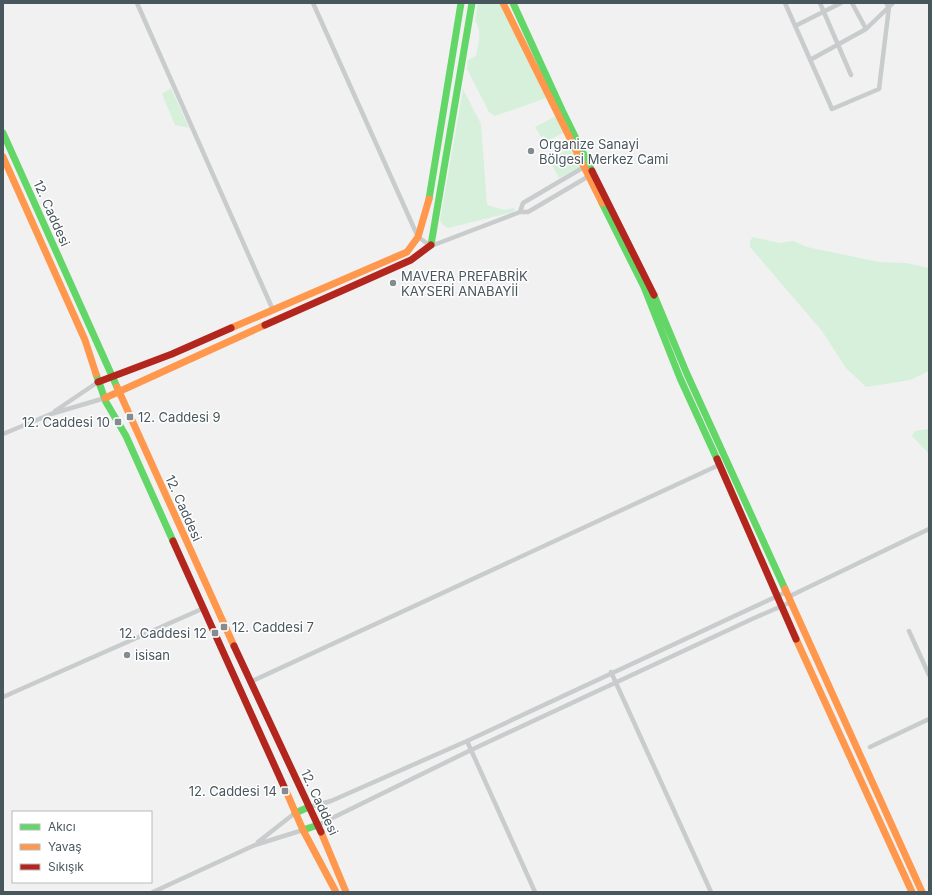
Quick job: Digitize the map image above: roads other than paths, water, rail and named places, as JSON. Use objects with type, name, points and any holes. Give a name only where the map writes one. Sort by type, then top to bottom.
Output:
[{"type":"street","points":[[137,3],[277,319]]},
{"type":"street","points":[[313,3],[418,237],[431,246]]},
{"type":"street","points":[[51,414],[98,382],[172,354],[406,252],[418,237],[427,209],[462,3]]},
{"type":"street","points":[[431,246],[472,3]]},
{"type":"street","points":[[503,3],[644,288],[680,378],[749,530],[776,596],[912,892]]},
{"type":"street","points":[[513,3],[562,110],[649,284],[687,374],[922,892]]},
{"type":"street","points":[[785,3],[832,110],[879,89],[889,4]]},
{"type":"street","points":[[820,3],[851,75]]},
{"type":"street","points":[[795,26],[841,3]]},
{"type":"street","points":[[852,3],[866,29]]},
{"type":"street","points":[[810,60],[866,29],[889,4]]},
{"type":"street","name":"12. Caddesi","points":[[3,133],[250,682],[318,825],[346,892]]},
{"type":"street","name":"12. Caddesi","points":[[3,157],[85,340],[98,382],[105,398],[126,436],[295,813],[336,892]]},
{"type":"street","points":[[520,212],[523,203],[584,167]]},
{"type":"street","points":[[3,434],[51,414],[105,398],[277,319],[411,260],[431,246],[520,212],[528,212],[589,176]]},
{"type":"street","points":[[250,682],[719,465]]},
{"type":"street","points":[[153,892],[255,845],[318,825],[471,750],[781,607],[788,597],[929,530]]},
{"type":"street","points":[[255,845],[295,813],[309,807],[331,801],[466,741],[776,596],[788,597]]},
{"type":"street","points":[[3,697],[204,608]]},
{"type":"street","points":[[909,631],[929,675]]},
{"type":"street","points":[[611,672],[710,892]]},
{"type":"street","points":[[870,747],[929,719]]},
{"type":"street","points":[[836,728],[845,724]]},
{"type":"street","points":[[466,741],[535,892]]},
{"type":"place","name":"Organize Sanayi Bölgesi Merkez Cami","points":[[531,151]]},
{"type":"place","name":"MAVERA PREFABRİK KAYSERİ ANABAYİİ","points":[[393,283]]},
{"type":"place","name":"12. Caddesi 9","points":[[130,417]]},
{"type":"place","name":"12. Caddesi 10","points":[[118,422]]},
{"type":"place","name":"12. Caddesi 7","points":[[224,627]]},
{"type":"place","name":"12. Caddesi 12","points":[[215,633]]},
{"type":"place","name":"isisan","points":[[127,655]]},
{"type":"place","name":"12. Caddesi 14","points":[[285,791]]}]
